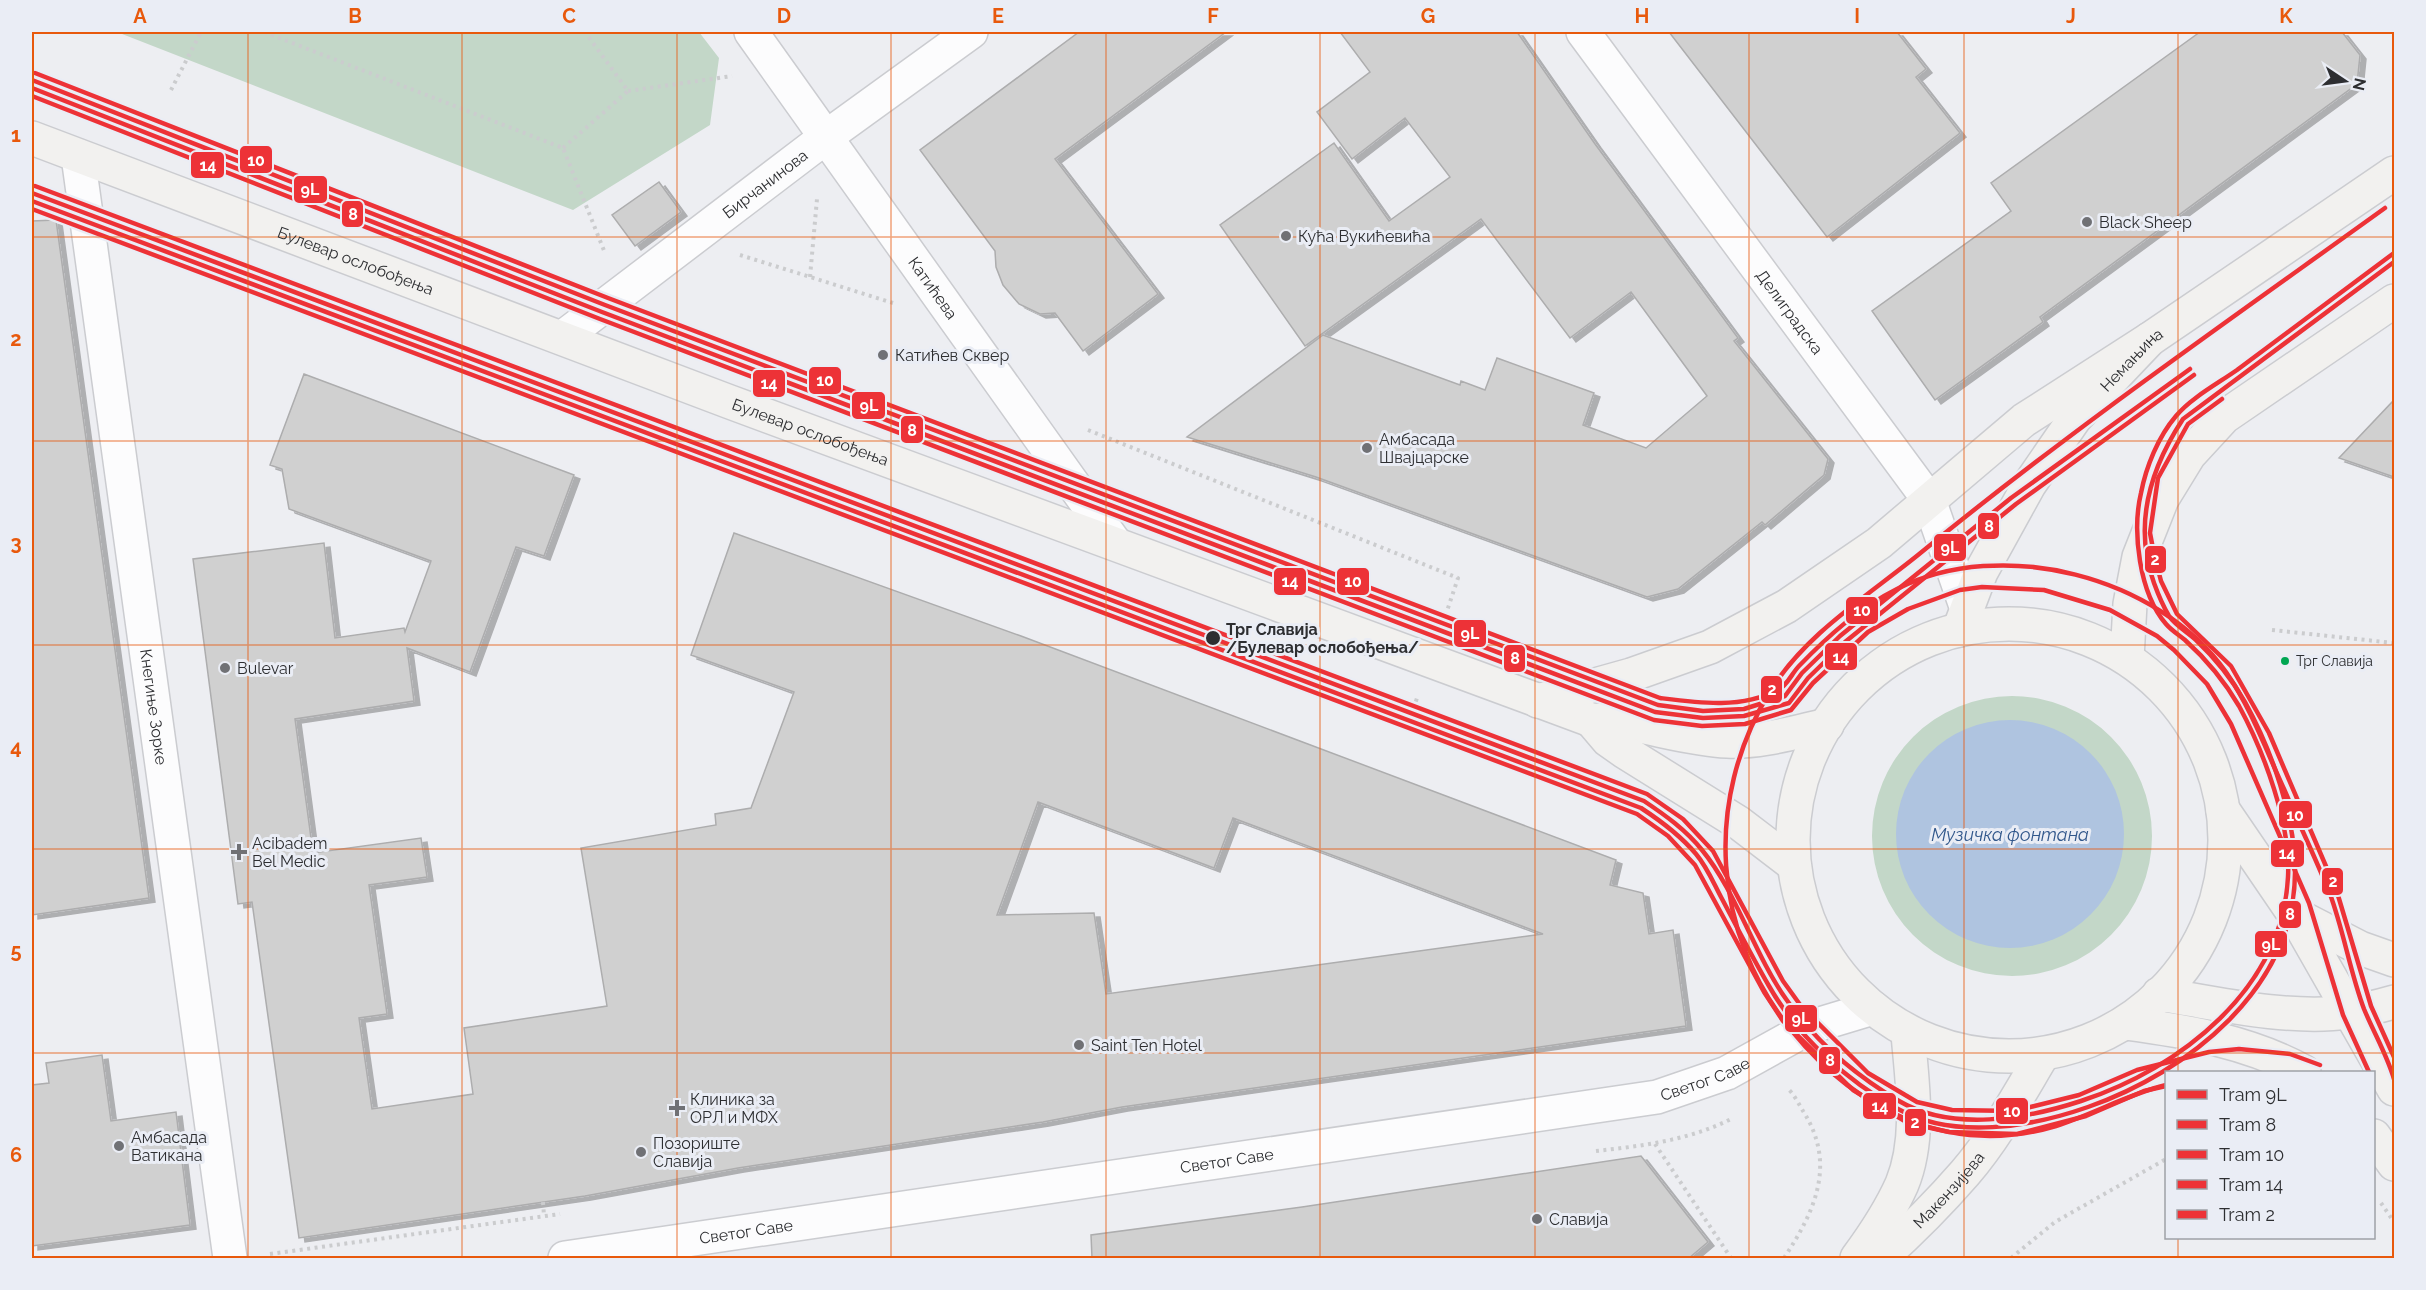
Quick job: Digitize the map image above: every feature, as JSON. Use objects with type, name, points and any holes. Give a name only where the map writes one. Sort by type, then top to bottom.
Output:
[{"type":"main road","name":"Булевар ослобођења","points":[[32,138],[562,338],[1591,720],[1622,722],[1678,735],[1729,741],[1779,735],[1827,725]]},
{"type":"main road","name":"Немањина","points":[[1963,619],[1981,572],[2035,476],[2075,418],[2150,339],[2394,173]]},
{"type":"main road","points":[[2127,658],[2130,604],[2139,557],[2162,499],[2189,455],[2224,417],[2394,301]]},
{"type":"main road","points":[[1538,701],[1631,675],[1719,642],[1787,606],[1879,543],[2024,420],[2150,339]]},
{"type":"main road","points":[[1963,619],[1994,624],[2052,628],[2096,642],[2127,658],[2163,688],[2191,724],[2212,765],[2223,810],[2225,852],[2218,895],[2211,916],[2192,955],[2159,994],[2125,1023],[2072,1047],[2043,1054],[2014,1057],[1974,1054],[1908,1034],[1873,1008],[1843,979],[1820,944],[1804,906],[1794,865],[1794,824],[1799,793],[1808,762],[1827,725],[1840,706],[1874,671],[1963,619]]},
{"type":"main road","name":"Булевар ослобођења","points":[[1591,720],[1608,740],[1739,823],[1794,865]]},
{"type":"main road","points":[[2223,810],[2294,914],[2394,1089]]},
{"type":"main road","points":[[2294,914],[2360,948],[2394,960]]},
{"type":"main road","points":[[2159,994],[2235,1007],[2311,1013],[2349,1012],[2394,1002]]},
{"type":"main road","points":[[2125,1023],[2169,1029],[2239,1046],[2302,1071]]},
{"type":"main road","name":"Макензијева","points":[[1857,1258],[1882,1224],[1903,1182],[1914,1109],[1908,1034]]},
{"type":"main road","name":"Макензијева","points":[[1881,1258],[1916,1227],[1966,1172],[2005,1119],[2043,1054]]},
{"type":"main road","points":[[2375,1139],[2394,1164]]},
{"type":"street","name":"Катићева","points":[[751,32],[1115,543]]},
{"type":"street","name":"Бирчанинова","points":[[562,338],[826,138],[971,32]]},
{"type":"street","name":"Делиградска","points":[[1583,32],[1929,500],[1949,550],[1963,619]]},
{"type":"street","name":"Кнегиње Зорке","points":[[78,156],[230,1258]]},
{"type":"street","name":"Светог Саве","points":[[566,1258],[1657,1098],[1727,1073],[1810,1027],[1873,1008]]},
{"type":"path","points":[[171,90],[201,32]]},
{"type":"path","points":[[264,32],[563,148],[607,257]]},
{"type":"path","points":[[585,32],[628,91]]},
{"type":"path","points":[[563,148],[628,91],[735,75]]},
{"type":"path","points":[[810,277],[818,191]]},
{"type":"path","points":[[735,254],[900,306]]},
{"type":"path","points":[[1084,429],[1458,578]]},
{"type":"path","points":[[2272,630],[2394,643]]},
{"type":"path","points":[[1784,1258],[1802,1231],[1819,1187],[1821,1158],[1815,1129],[1789,1088]]},
{"type":"path","points":[[1655,1144],[1731,1258]]},
{"type":"path","points":[[2011,1258],[2055,1222],[2165,1160]]},
{"type":"path","points":[[2375,1197],[2394,1222]]},
{"type":"path","points":[[543,1202],[544,1216]]},
{"type":"green space","points":[[117,32],[699,32],[719,58],[710,125],[573,210]]},
{"type":"green space","name":"Музичка фонтана","points":[[2012,696],[2039,699],[2066,707],[2090,720],[2111,737],[2136,770],[2141,782],[2149,809],[2152,836],[2149,863],[2141,890],[2128,914],[2111,935],[2078,960],[2066,965],[2039,973],[2012,976],[1985,973],[1958,965],[1934,952],[1913,935],[1888,902],[1883,890],[1875,863],[1872,836],[1875,809],[1883,782],[1896,758],[1913,737],[1946,712],[1958,707],[1985,699]]},
{"type":"water","name":"Музичка фонтана","points":[[1999,720],[2021,720],[2064,733],[2091,753],[2111,780],[2122,812],[2124,834],[2122,856],[2111,888],[2091,915],[2064,935],[2043,943],[2021,948],[1999,948],[1956,935],[1929,915],[1909,888],[1901,867],[1896,845],[1896,823],[1909,780],[1929,753],[1956,733],[1977,725]]},
{"type":"building","points":[[1079,32],[1226,32],[1055,159],[1158,294],[1083,351],[1055,313],[1040,314],[1019,304],[1003,285],[996,267],[995,251],[920,150]]},
{"type":"building","points":[[1340,32],[1517,32],[1595,144],[1738,338],[1734,341],[1828,459],[1824,475],[1765,525],[1762,522],[1678,589],[1647,597],[1316,477],[1187,437],[1323,335],[1460,385],[1461,381],[1485,390],[1497,358],[1594,393],[1583,425],[1646,448],[1707,396],[1631,292],[1570,338],[1481,219],[1305,346],[1220,225],[1334,143],[1389,221],[1450,177],[1405,118],[1352,159],[1317,112],[1370,72]]},
{"type":"building","points":[[1669,32],[1897,32],[1926,69],[1916,77],[1960,133],[1827,237]]},
{"type":"building","points":[[2200,32],[2342,32],[2360,55],[2357,84],[2040,317],[2043,322],[1935,400],[1872,311],[2011,211],[1991,183]]},
{"type":"building","points":[[659,182],[681,212],[635,246],[612,215]]},
{"type":"building","points":[[56,220],[149,898],[32,915],[32,221]]},
{"type":"building","points":[[304,374],[574,475],[544,556],[516,547],[470,672],[407,648],[414,701],[295,719],[313,853],[421,838],[427,877],[369,885],[387,1014],[359,1018],[372,1109],[473,1094],[464,1028],[607,1006],[581,848],[716,825],[715,814],[751,808],[794,692],[691,655],[734,533],[1021,636],[1616,860],[1610,885],[1643,893],[1649,934],[1673,930],[1686,1026],[1122,1107],[1043,1122],[738,1168],[585,1196],[299,1238],[252,902],[238,904],[193,559],[324,543],[335,638],[404,628],[405,632],[431,561],[289,509],[282,469],[270,465]],"holes":[[[1038,802],[1214,868],[1233,818],[1543,934],[1106,994],[1094,913],[997,915]]]},
{"type":"building","points":[[2394,400],[2394,477],[2339,458]]},
{"type":"building","name":"Амбасада Ватикана","points":[[102,1055],[111,1121],[176,1112],[190,1225],[32,1246],[32,1085],[49,1083],[46,1063]]},
{"type":"building","name":"Славија","points":[[1641,1156],[1708,1242],[1689,1258],[1092,1258],[1091,1235],[1302,1207]]},
{"type":"tram line","name":"10","points":[[35,73],[608,298],[1660,698],[1705,703],[1735,702],[1764,696],[1778,690],[1821,644],[1857,614],[1897,589],[1938,573],[1983,566],[2029,567],[2075,575],[2120,590],[2161,611],[2197,639],[2226,672],[2243,700],[2330,894],[2359,995],[2394,1079]]},
{"type":"tram line","name":"9L","points":[[32,80],[605,305],[1658,705],[1703,711],[1744,709],[1785,696],[1802,673],[1840,636],[2011,498],[2190,369]]},
{"type":"tram line","name":"8","points":[[32,88],[602,312],[1655,712],[1703,718],[1744,716],[1789,703],[1808,678],[1845,642],[2016,504],[2194,375]]},
{"type":"tram line","name":"14","points":[[32,96],[600,319],[1654,720],[1702,726],[1745,724],[1791,710],[1813,683],[1868,632],[1908,609],[1960,590],[1982,587],[2044,590],[2110,610],[2157,636],[2174,650],[2207,684],[2231,724],[2309,903],[2343,1015],[2369,1071]]},
{"type":"tram line","name":"10","points":[[35,186],[1647,794],[1683,819],[1713,851],[1783,981],[1801,1006],[1868,1073],[1917,1102],[1952,1110],[2014,1111],[2079,1095],[2137,1070],[2209,1052],[2239,1049],[2290,1054],[2320,1065]]},
{"type":"tram line","name":"9L","points":[[32,193],[1644,801],[1682,829],[1714,866],[1764,963],[1786,999],[1823,1043],[1867,1080],[1899,1101],[1920,1111],[1942,1117],[1965,1119],[2013,1117],[2060,1107],[2118,1086],[2155,1068],[2189,1045],[2220,1019],[2246,988],[2267,955],[2281,917],[2288,877],[2285,834],[2274,789],[2258,745],[2228,688],[2208,663],[2166,624],[2149,596],[2140,561],[2138,508],[2146,473],[2158,443],[2182,409],[2394,253]]},
{"type":"tram line","name":"8","points":[[32,201],[1641,808],[1677,835],[1700,859],[1781,1005],[1794,1023],[1825,1056],[1860,1085],[1898,1109],[1920,1119],[1943,1125],[1968,1127],[2018,1125],[2066,1114],[2126,1092],[2162,1072],[2197,1048],[2229,1020],[2255,989],[2276,954],[2290,915],[2295,873],[2291,830],[2280,784],[2255,721],[2235,685],[2203,647],[2169,616],[2163,604],[2154,583],[2145,540],[2148,498],[2162,458],[2183,419],[2394,262]]},
{"type":"tram line","name":"2","points":[[2165,1085],[2056,1126],[2018,1134],[1980,1136],[1944,1131],[1910,1120],[1877,1105],[1846,1084],[1818,1060],[1792,1031],[1765,993],[1746,952],[1732,909],[1726,866],[1727,822],[1734,778],[1748,735],[1769,693],[1800,653],[1837,618],[2090,421],[2385,208]]},
{"type":"tram line","name":"14","points":[[32,209],[1637,814],[1668,836],[1695,865],[1764,992],[1783,1021],[1853,1090],[1908,1123],[1949,1132],[2017,1134],[2086,1116],[2144,1091],[2165,1086]]},
{"type":"tram line","name":"2","points":[[2222,399],[2188,424],[2158,478],[2150,533],[2161,581],[2177,614],[2231,666],[2269,733],[2337,892],[2371,1006],[2394,1057]]},
{"type":"place","name":"Black Sheep","points":[[2087,222]]},
{"type":"place","name":"Кућа Вукићевића","points":[[1286,236]]},
{"type":"place","name":"Катићев Сквер","points":[[883,355]]},
{"type":"place","name":"Амбасада Швајцарске","points":[[1367,448]]},
{"type":"place","name":"Трг Славија /Булевар ослобођења/","points":[[1213,638]]},
{"type":"place","name":"Трг Славија","points":[[2285,661]]},
{"type":"place","name":"Bulevar","points":[[225,668]]},
{"type":"place","name":"Acibadem Bel Medic","points":[[239,852]]},
{"type":"place","name":"Saint Ten Hotel","points":[[1079,1045]]},
{"type":"place","name":"Клиника за ОРЛ и МФХ","points":[[677,1108]]},
{"type":"place","name":"Амбасада Ватикана","points":[[119,1146]]},
{"type":"place","name":"Позориште Славија","points":[[641,1152]]},
{"type":"place","name":"Славија","points":[[1537,1219]]}]
